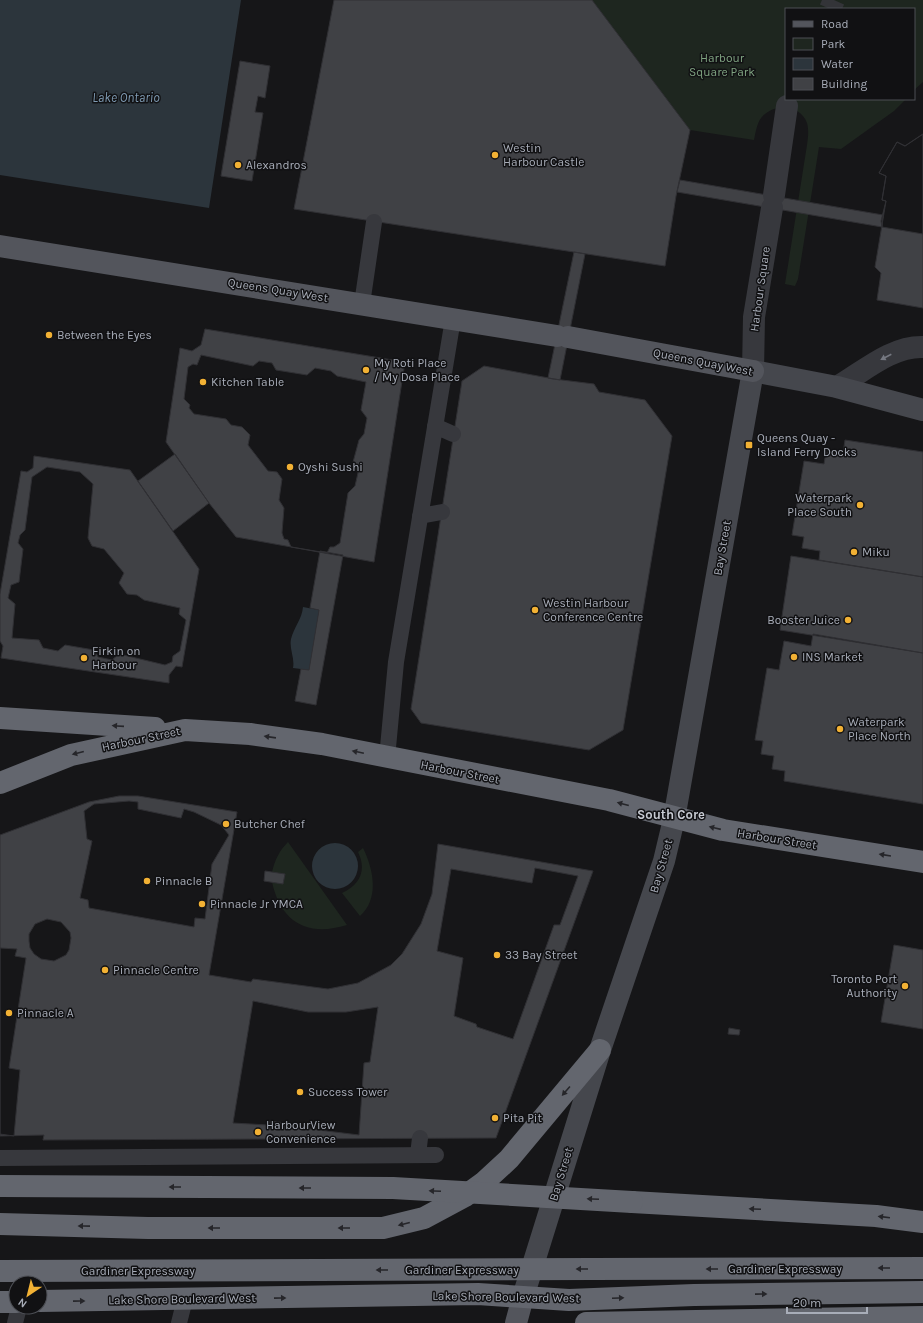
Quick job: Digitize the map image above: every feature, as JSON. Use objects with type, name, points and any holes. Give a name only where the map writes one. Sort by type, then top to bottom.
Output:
[{"type":"highway","points":[[0,718],[184,730]]},
{"type":"highway","name":"Harbour Street","points":[[0,783],[72,755],[184,730],[273,737],[322,744],[387,758],[609,800],[674,819],[723,830],[923,862]]},
{"type":"highway","points":[[0,1224],[148,1228],[383,1228],[424,1218],[465,1196],[483,1183],[512,1155],[600,1050]]},
{"type":"highway","points":[[0,1186],[393,1188],[876,1216],[923,1222]]},
{"type":"highway","name":"Gardiner Expressway","points":[[0,1271],[923,1268]]},
{"type":"highway","name":"Lake Shore Boulevard West","points":[[48,1301],[478,1294],[569,1300],[694,1295],[923,1292]]},
{"type":"highway","points":[[586,1323],[923,1317]]},
{"type":"main road","name":"Queens Quay West","points":[[0,246],[563,336],[837,387],[923,410]]},
{"type":"main road","name":"Bay Street","points":[[516,1323],[600,1050],[664,861],[674,819],[753,371]]},
{"type":"street","name":"Harbour Square","points":[[753,371],[754,317],[787,106]]},
{"type":"street","points":[[837,387],[902,349],[923,346]]},
{"type":"lane","points":[[362,304],[374,222]]},
{"type":"lane","points":[[387,758],[396,662],[453,319]]},
{"type":"lane","points":[[435,426],[454,434]]},
{"type":"lane","points":[[420,516],[442,512]]},
{"type":"lane","points":[[418,1155],[420,1138]]},
{"type":"lane","points":[[0,1158],[436,1155]]},
{"type":"lane","points":[[179,1323],[185,1299]]},
{"type":"lane","points":[[569,1300],[592,1323]]},
{"type":"green space","name":"Harbour Square Park","points":[[592,0],[923,0],[923,82],[915,89],[915,8],[785,8],[785,100],[905,100],[894,111],[841,149],[819,147],[798,279],[795,286],[785,284],[808,140],[808,126],[804,117],[795,110],[789,108],[776,108],[762,116],[757,126],[754,140],[690,130]]},
{"type":"green space","points":[[288,842],[347,925],[320,929],[309,927],[298,923],[289,917],[282,908],[276,896],[272,882],[283,884],[285,874],[272,872],[278,856]]},
{"type":"green space","points":[[363,848],[370,865],[373,883],[370,901],[360,916],[342,893],[353,886],[360,876],[362,865],[358,852]]},
{"type":"water","name":"Lake Ontario","points":[[0,0],[241,0],[209,208],[0,175]]},
{"type":"water","points":[[303,607],[319,610],[309,670],[293,668],[291,639]]},
{"type":"water","points":[[330,843],[340,843],[348,847],[354,853],[358,861],[358,871],[354,879],[348,885],[340,889],[330,889],[322,885],[316,879],[312,871],[312,861],[316,853],[322,847]]},
{"type":"building","name":"Westin Harbour Castle","points":[[334,0],[592,0],[690,130],[676,196],[665,266],[294,209]]},
{"type":"building","points":[[240,61],[270,66],[265,98],[258,96],[255,112],[263,113],[252,181],[221,176]]},
{"type":"building","points":[[923,134],[923,308],[877,300],[881,273],[875,267],[886,201],[882,200],[886,176],[879,173],[897,142],[905,146]]},
{"type":"building","points":[[923,134],[923,234],[882,227],[881,221],[886,201],[882,200],[886,176],[879,173],[897,142],[905,146]]},
{"type":"building","points":[[680,180],[883,215],[882,227],[677,192]]},
{"type":"building","points":[[574,252],[585,254],[560,380],[548,378]]},
{"type":"building","points":[[205,329],[405,362],[374,562],[236,537],[209,503],[166,442],[180,348],[192,351],[201,345]]},
{"type":"building","points":[[201,355],[253,366],[259,361],[272,363],[276,370],[307,375],[315,368],[331,371],[337,376],[366,382],[361,410],[367,418],[364,434],[359,440],[352,466],[358,473],[355,486],[348,493],[340,543],[334,547],[330,547],[327,553],[291,547],[288,540],[284,539],[282,533],[284,508],[279,500],[282,479],[277,472],[268,471],[248,445],[250,435],[242,427],[231,425],[226,419],[194,414],[189,408],[190,405],[184,399],[188,367],[193,364],[197,365]]},
{"type":"building","name":"Westin Harbour Conference Centre","points":[[484,366],[554,379],[594,384],[599,392],[645,400],[672,436],[623,730],[589,750],[421,723],[411,709],[462,381]]},
{"type":"building","name":"Waterpark Place South","points":[[845,440],[923,452],[923,577],[819,560],[820,551],[802,548],[804,537],[792,535],[804,461],[824,464],[826,452],[843,454]]},
{"type":"building","points":[[175,454],[209,503],[173,531],[138,481]]},
{"type":"building","points":[[34,456],[130,470],[199,569],[182,667],[176,666],[169,675],[169,683],[1,658],[3,646],[0,641],[0,594],[21,471],[27,472],[33,468]]},
{"type":"building","points":[[47,467],[80,472],[93,484],[88,538],[92,546],[104,549],[124,573],[119,583],[127,594],[137,595],[144,600],[180,608],[179,614],[186,620],[180,651],[173,656],[172,662],[165,665],[119,654],[112,660],[98,657],[94,650],[65,645],[58,651],[43,648],[39,640],[12,638],[15,604],[8,598],[11,585],[19,582],[23,549],[18,543],[20,535],[25,530],[32,477]]},
{"type":"building","points":[[320,551],[343,555],[316,705],[295,701],[301,669],[309,670],[319,610],[310,608]]},
{"type":"building","points":[[791,556],[923,577],[923,653],[780,630]]},
{"type":"building","name":"Waterpark Place North","points":[[813,634],[923,653],[923,804],[784,781],[785,771],[772,769],[774,756],[761,754],[763,741],[755,740],[767,668],[779,670],[784,641],[811,646]]},
{"type":"building","name":"Pinnacle Centre","points":[[119,796],[138,796],[237,812],[209,975],[251,982],[253,979],[328,989],[358,983],[391,965],[402,954],[421,924],[432,894],[438,844],[593,871],[496,1138],[43,1140],[44,1135],[0,1136],[0,835],[89,802]],"holes":[[[47,919],[61,922],[70,932],[71,938],[69,950],[66,955],[54,961],[41,959],[34,954],[30,948],[29,934],[35,924]]]},
{"type":"building","name":"Pinnacle B","points":[[129,801],[138,802],[138,809],[181,818],[184,809],[194,812],[221,825],[229,835],[212,864],[205,919],[195,918],[194,927],[89,908],[88,900],[80,898],[92,841],[87,839],[84,811],[94,804]]},
{"type":"building","name":"33 Bay Street","points":[[535,868],[578,876],[560,925],[554,925],[513,1039],[477,1027],[476,1024],[454,1016],[463,958],[437,951],[451,869],[532,883]]},
{"type":"building","points":[[265,871],[285,874],[283,884],[264,881]]},
{"type":"building","name":"Toronto Port Authority","points":[[894,945],[923,950],[923,1029],[881,1022]]},
{"type":"building","name":"Pinnacle A","points":[[0,948],[17,949],[15,956],[26,958],[9,1068],[20,1070],[14,1136],[0,1134]]},
{"type":"building","name":"Success Tower","points":[[253,1001],[308,1012],[346,1012],[378,1007],[370,1062],[364,1063],[359,1135],[294,1127],[294,1124],[269,1121],[268,1125],[233,1123]]},
{"type":"building","points":[[729,1028],[740,1030],[739,1035],[728,1034]]},
{"type":"tunnel","points":[[830,8],[834,0]]},
{"type":"place","name":"Westin Harbour Castle","points":[[495,155]]},
{"type":"place","name":"Alexandros","points":[[238,165]]},
{"type":"place","name":"Between the Eyes","points":[[49,335]]},
{"type":"place","name":"My Roti Place / My Dosa Place","points":[[366,370]]},
{"type":"place","name":"Kitchen Table","points":[[203,382]]},
{"type":"place","name":"Queens Quay - Island Ferry Docks","points":[[749,445]]},
{"type":"place","name":"Oyshi Sushi","points":[[290,467]]},
{"type":"place","name":"Waterpark Place South","points":[[860,505]]},
{"type":"place","name":"Miku","points":[[854,552]]},
{"type":"place","name":"Westin Harbour Conference Centre","points":[[535,610]]},
{"type":"place","name":"Booster Juice","points":[[848,620]]},
{"type":"place","name":"INS Market","points":[[794,657]]},
{"type":"place","name":"Firkin on Harbour","points":[[84,658]]},
{"type":"place","name":"Waterpark Place North","points":[[840,729]]},
{"type":"place","name":"Butcher Chef","points":[[226,824]]},
{"type":"place","name":"Pinnacle B","points":[[147,881]]},
{"type":"place","name":"Pinnacle Jr YMCA","points":[[202,904]]},
{"type":"place","name":"33 Bay Street","points":[[497,955]]},
{"type":"place","name":"Pinnacle Centre","points":[[105,970]]},
{"type":"place","name":"Toronto Port Authority","points":[[905,986]]},
{"type":"place","name":"Pinnacle A","points":[[9,1013]]},
{"type":"place","name":"Success Tower","points":[[300,1092]]},
{"type":"place","name":"Pita Pit","points":[[495,1118]]},
{"type":"place","name":"HarbourView Convenience","points":[[258,1132]]},
{"type":"district","name":"South Core","points":[[671,814]]}]
